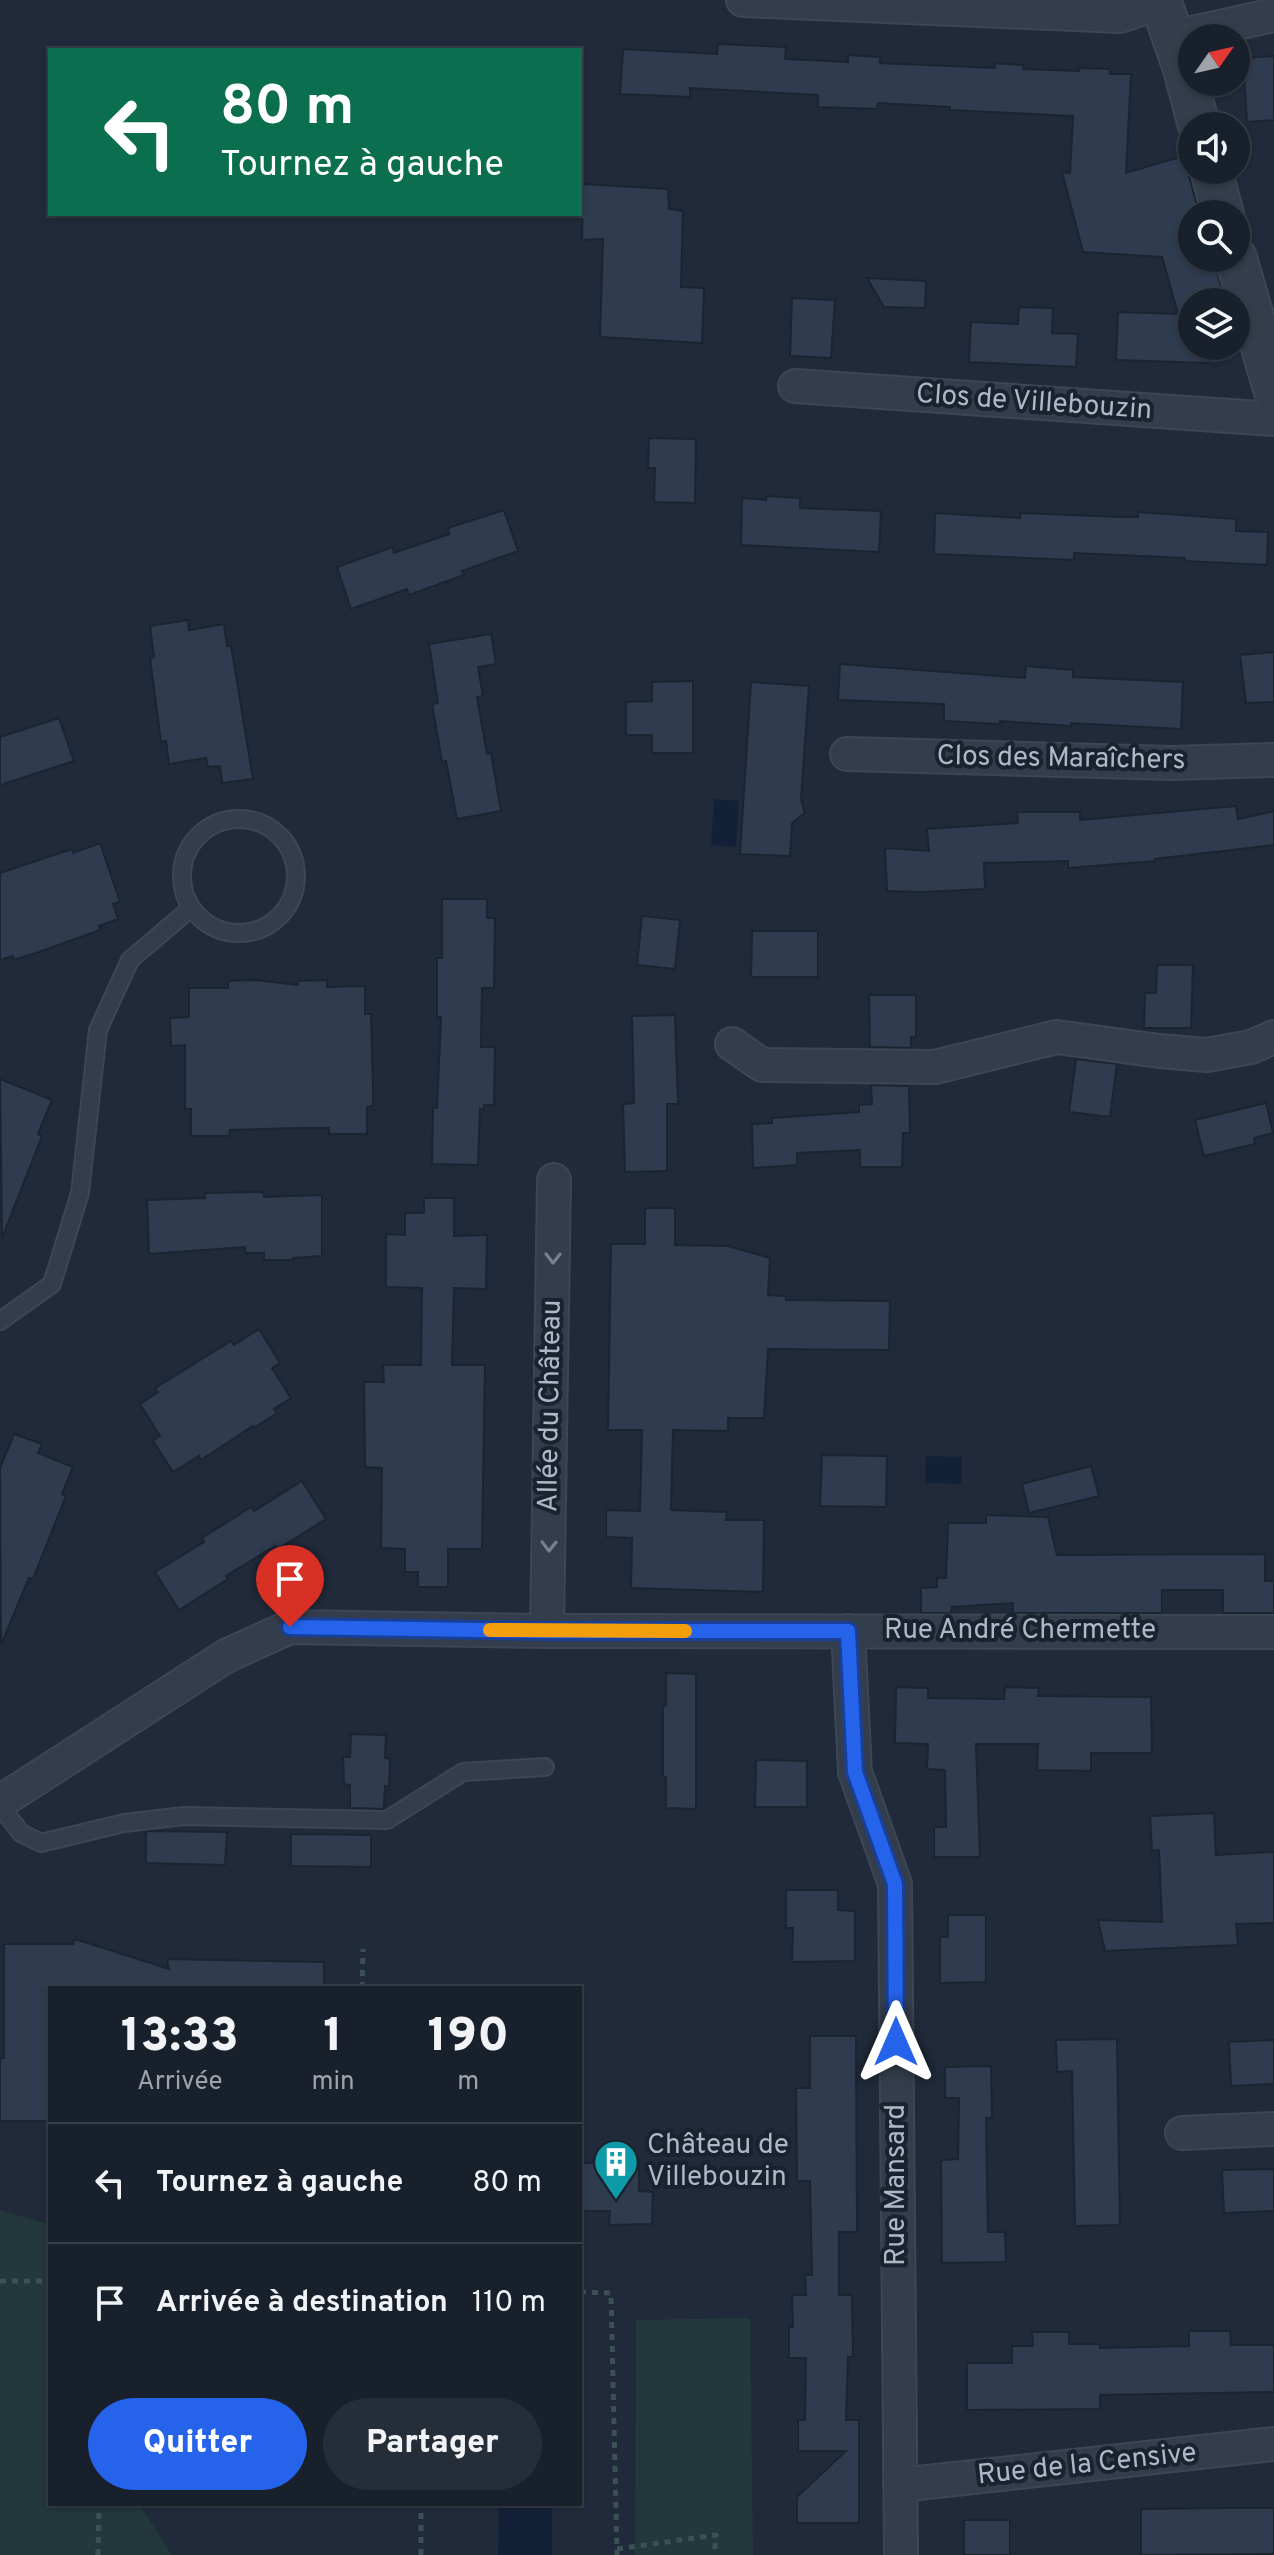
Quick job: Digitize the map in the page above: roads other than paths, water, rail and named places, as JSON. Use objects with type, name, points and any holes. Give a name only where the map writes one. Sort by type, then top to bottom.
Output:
[{"type":"street","points":[[743,0],[1120,16],[1178,45]]},
{"type":"street","points":[[1245,24],[1274,15]]},
{"type":"street","points":[[1240,272],[1274,389]]},
{"type":"street","name":"Clos de Villebouzin","points":[[795,386],[1274,419]]},
{"type":"street","name":"Clos des Maraîchers","points":[[847,754],[1171,763],[1274,760]]},
{"type":"street","points":[[732,1044],[762,1065],[935,1067],[1057,1037],[1207,1055],[1251,1047],[1274,1037]]},
{"type":"street","name":"Allée du Château","points":[[547,1631],[554,1180]]},
{"type":"street","name":"Rue André Chermette","points":[[0,1804],[226,1656],[290,1627],[547,1631],[1274,1632]]},
{"type":"street","name":"Rue Mansard","points":[[848,1631],[855,1772],[895,1884],[901,2555]]},
{"type":"street","points":[[1182,2133],[1274,2129]]},
{"type":"street","name":"Rue de la Censive","points":[[900,2485],[1274,2444]]},
{"type":"lane","points":[[250,819],[268,826],[286,843],[294,862],[295,887],[288,905],[271,923],[256,931],[228,932],[209,925],[191,908],[183,890],[182,865],[192,842],[207,828],[225,820],[250,819]]},
{"type":"lane","points":[[0,1321],[52,1284],[80,1193],[98,1030],[130,960],[191,908]]},
{"type":"lane","points":[[0,1804],[21,1833],[41,1843],[124,1823],[184,1816],[387,1820],[463,1772],[545,1767]]},
{"type":"water","points":[[714,799],[739,801],[736,847],[711,845]]},
{"type":"water","points":[[926,1456],[962,1457],[961,1484],[925,1483]]},
{"type":"water","points":[[499,2507],[552,2507],[552,2555],[498,2555]]},
{"type":"place","name":"Château de Villebouzin","points":[[616,2201]]}]
